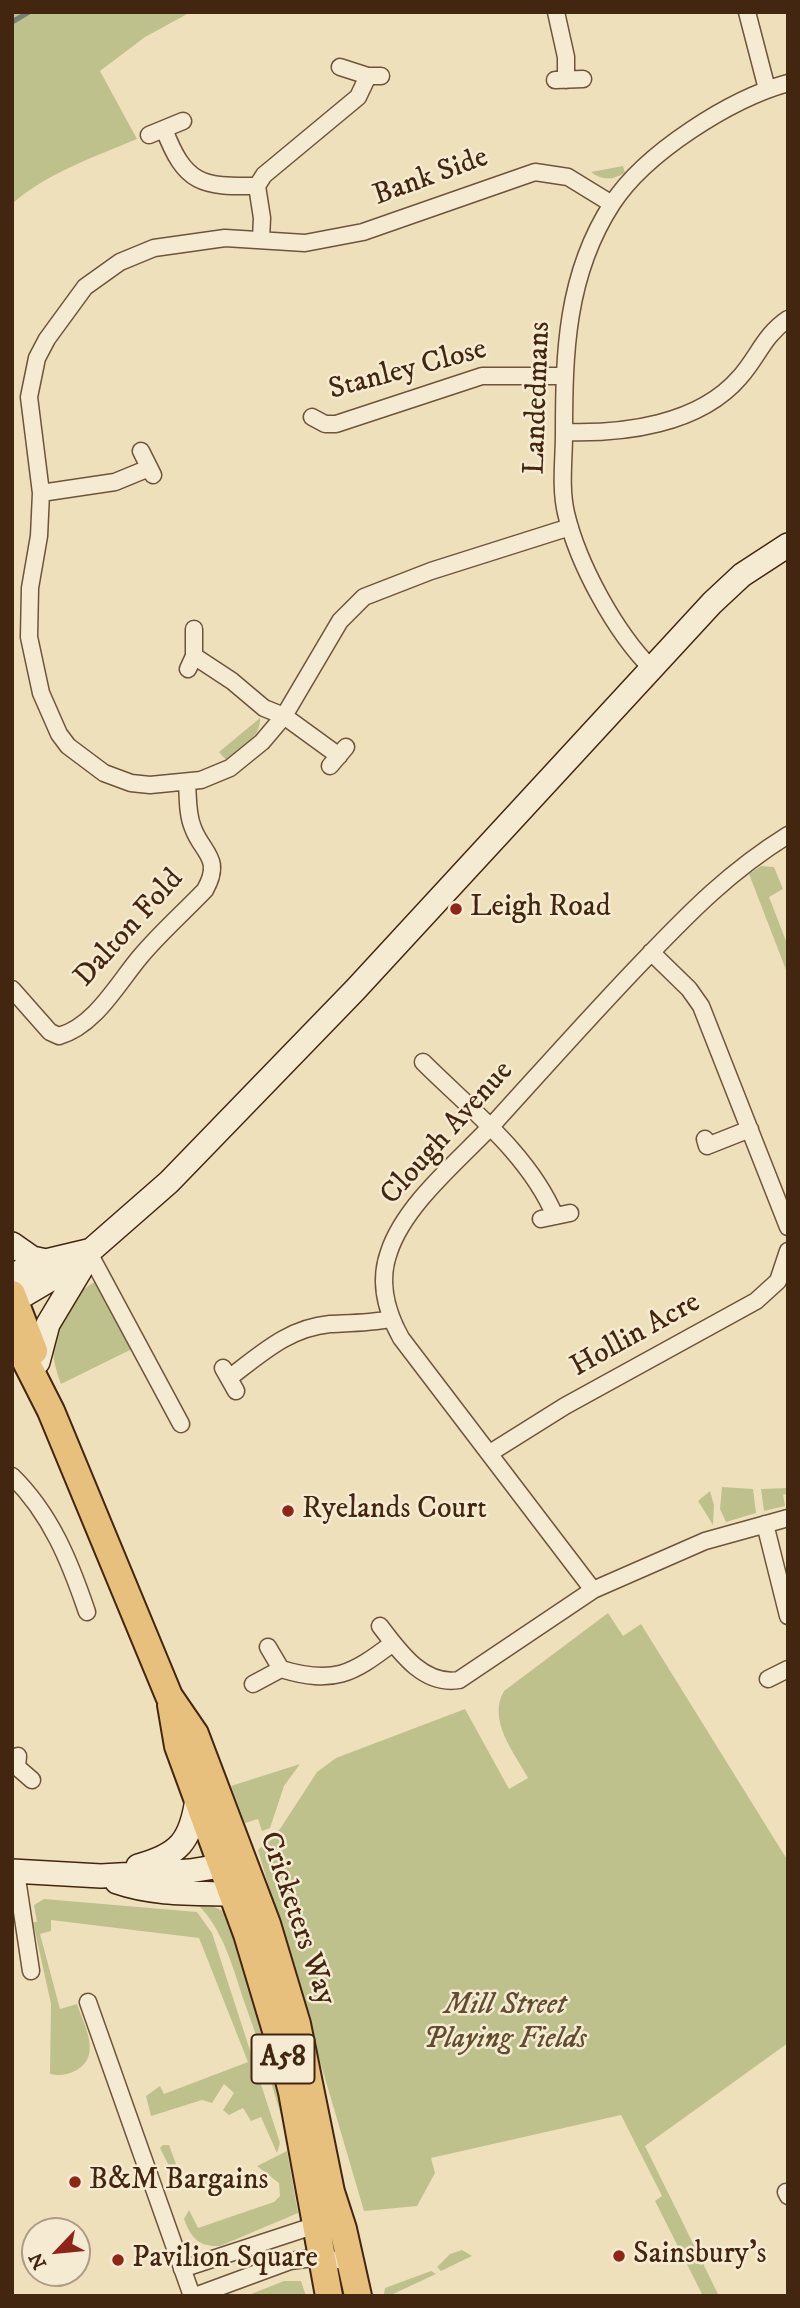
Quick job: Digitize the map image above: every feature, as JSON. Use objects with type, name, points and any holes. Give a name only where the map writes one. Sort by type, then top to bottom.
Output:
[{"type":"highway","name":"Cricketers Way","points":[[13,1293],[38,1362],[51,1412]]},
{"type":"highway","name":"Cricketers Way","points":[[12,1334],[51,1412],[169,1696],[195,1734],[237,1874],[257,1965],[292,2092],[329,2296]]},
{"type":"highway","name":"Cricketers Way","points":[[169,1696],[178,1746],[197,1799],[267,1924],[297,2024],[331,2192],[358,2296]]},
{"type":"main road","points":[[13,1293],[58,1277],[136,1212],[355,990],[734,581],[788,545]]},
{"type":"main road","points":[[12,1244],[24,1255],[46,1261],[88,1251]]},
{"type":"main road","points":[[38,1362],[47,1324],[79,1275],[88,1251]]},
{"type":"main road","points":[[13,1293],[46,1261]]},
{"type":"main road","points":[[101,1876],[167,1857],[190,1832],[197,1799]]},
{"type":"main road","points":[[14,1872],[101,1876],[190,1871],[237,1874]]},
{"type":"main road","points":[[101,1876],[134,1888],[170,1893],[237,1874]]},
{"type":"street","points":[[556,12],[568,80]]},
{"type":"street","points":[[747,12],[766,89]]},
{"type":"street","points":[[261,239],[262,218],[257,186],[272,166],[358,97],[374,76],[340,67]]},
{"type":"street","name":"Landedmans","points":[[652,670],[601,597],[570,527],[563,492],[563,376],[566,337],[579,275],[612,204],[640,173],[718,112],[766,89],[788,83]]},
{"type":"street","points":[[183,121],[157,132],[195,179],[219,186],[257,186]]},
{"type":"street","name":"Bank Side","points":[[570,527],[431,571],[364,597],[340,621],[285,716],[255,749],[230,768],[187,782],[131,783],[104,773],[80,757],[59,734],[41,693],[29,637],[28,607],[39,536],[41,493],[29,397],[37,358],[68,307],[103,273],[154,248],[203,239],[261,239],[305,243],[363,232],[535,172],[568,177],[612,204]]},
{"type":"street","points":[[564,432],[606,433],[635,429],[712,401],[739,378],[764,340],[788,319]]},
{"type":"street","name":"Stanley Close","points":[[312,417],[325,424],[336,424],[482,376],[499,373],[563,376]]},
{"type":"street","points":[[41,493],[115,482],[151,472],[141,451]]},
{"type":"street","points":[[194,629],[191,662],[232,681],[264,708],[285,716],[338,756]]},
{"type":"street","points":[[12,640],[29,637]]},
{"type":"street","name":"Dalton Fold","points":[[12,989],[50,1032],[59,1036],[67,1033],[111,995],[140,957],[205,890],[211,879],[211,857],[191,823],[187,782]]},
{"type":"street","name":"Clough Avenue","points":[[593,1590],[401,1338],[386,1302],[384,1269],[394,1239],[410,1215],[651,952],[718,884],[788,835]]},
{"type":"street","points":[[651,952],[690,989],[701,1006],[788,1227]]},
{"type":"street","points":[[423,1062],[537,1180],[555,1216]]},
{"type":"street","points":[[706,1148],[750,1129]]},
{"type":"street","points":[[88,1251],[181,1424]]},
{"type":"street","name":"Hollin Acre","points":[[490,1453],[555,1412],[756,1301],[778,1281],[788,1251]]},
{"type":"street","points":[[229,1379],[288,1336],[317,1326],[391,1319]]},
{"type":"street","points":[[12,1476],[31,1496],[63,1546],[87,1612]]},
{"type":"street","points":[[380,1626],[393,1643],[425,1674],[449,1682],[468,1677],[593,1590],[705,1541],[788,1518]]},
{"type":"street","points":[[765,1524],[788,1616]]},
{"type":"street","points":[[253,1684],[281,1669],[339,1676],[359,1668],[393,1643]]},
{"type":"street","points":[[268,1647],[281,1669]]},
{"type":"street","points":[[768,1679],[788,1669]]},
{"type":"street","points":[[16,1764],[32,1780]]},
{"type":"street","points":[[14,1872],[32,1970]]},
{"type":"street","points":[[89,2002],[182,2269],[194,2296],[290,2261],[350,2261]]},
{"type":"street","points":[[182,2269],[275,2237],[316,2228],[343,2230]]},
{"type":"green space","points":[[12,12],[191,12],[145,37],[100,71],[137,139],[40,183],[12,204]]},
{"type":"green space","points":[[623,166],[625,173],[612,178],[599,177],[591,172]]},
{"type":"green space","points":[[260,718],[253,737],[226,760],[219,752]]},
{"type":"green space","points":[[761,866],[774,867],[783,889],[769,897],[788,946],[788,975],[749,874]]},
{"type":"green space","points":[[98,1280],[132,1349],[61,1384],[53,1352],[53,1337],[57,1324],[72,1300]]},
{"type":"green space","points":[[722,1487],[753,1489],[756,1513],[726,1522],[720,1509]]},
{"type":"green space","points":[[788,1488],[788,1493],[783,1495],[785,1506],[764,1511],[761,1489]]},
{"type":"green space","points":[[710,1491],[714,1505],[713,1525],[698,1501]]},
{"type":"green space","name":"Mill Street Playing Fields","points":[[608,1613],[623,1636],[641,1624],[788,1861],[788,2043],[645,2146],[719,2296],[703,2296],[655,2201],[662,2196],[621,2115],[431,2158],[435,2173],[417,2206],[364,2211],[258,1850],[280,1829],[317,1772],[336,1758],[465,1709],[509,1789],[528,1778],[500,1724],[500,1702],[504,1691]]},
{"type":"green space","points":[[300,1764],[284,1786],[270,1828],[262,1831],[258,1819],[245,1823],[231,1786]]},
{"type":"green space","points":[[44,1899],[197,1912],[212,1933],[280,2143],[277,2153],[261,2117],[251,2121],[243,2108],[229,2115],[223,2110],[234,2093],[224,2084],[212,2103],[202,2100],[151,2116],[146,2096],[160,2086],[164,2094],[248,2062],[199,1938],[51,1920],[51,1931],[40,1934],[60,2009],[77,2004],[87,2030],[90,2048],[89,2056],[77,2070],[64,2075],[50,2074],[51,2004],[33,1922],[37,1922],[34,1905]]},
{"type":"green space","points":[[196,1903],[206,1903],[229,1914],[270,2032],[300,2181],[232,1964],[214,1925]]},
{"type":"green space","points":[[169,2145],[183,2183],[179,2186],[160,2148]]},
{"type":"green space","points":[[287,2151],[298,2213],[220,2246],[206,2245],[193,2236],[184,2219],[189,2210],[198,2228],[274,2202],[280,2196],[279,2183],[257,2166]]},
{"type":"green space","points":[[462,2250],[472,2256],[441,2271],[437,2267],[450,2254]]},
{"type":"green space","points":[[431,2271],[436,2274],[391,2295],[384,2294],[385,2288]]},
{"type":"green space","points":[[284,2281],[301,2281],[306,2296],[246,2296]]},
{"type":"waterway","points":[[12,22],[29,12]]},
{"type":"place","name":"Leigh Road","points":[[456,909]]},
{"type":"place","name":"Ryelands Court","points":[[288,1511]]},
{"type":"place","name":"B&M Bargains","points":[[75,2182]]},
{"type":"place","name":"Sainsbury's","points":[[619,2256]]},
{"type":"place","name":"Pavilion Square","points":[[118,2260]]}]
